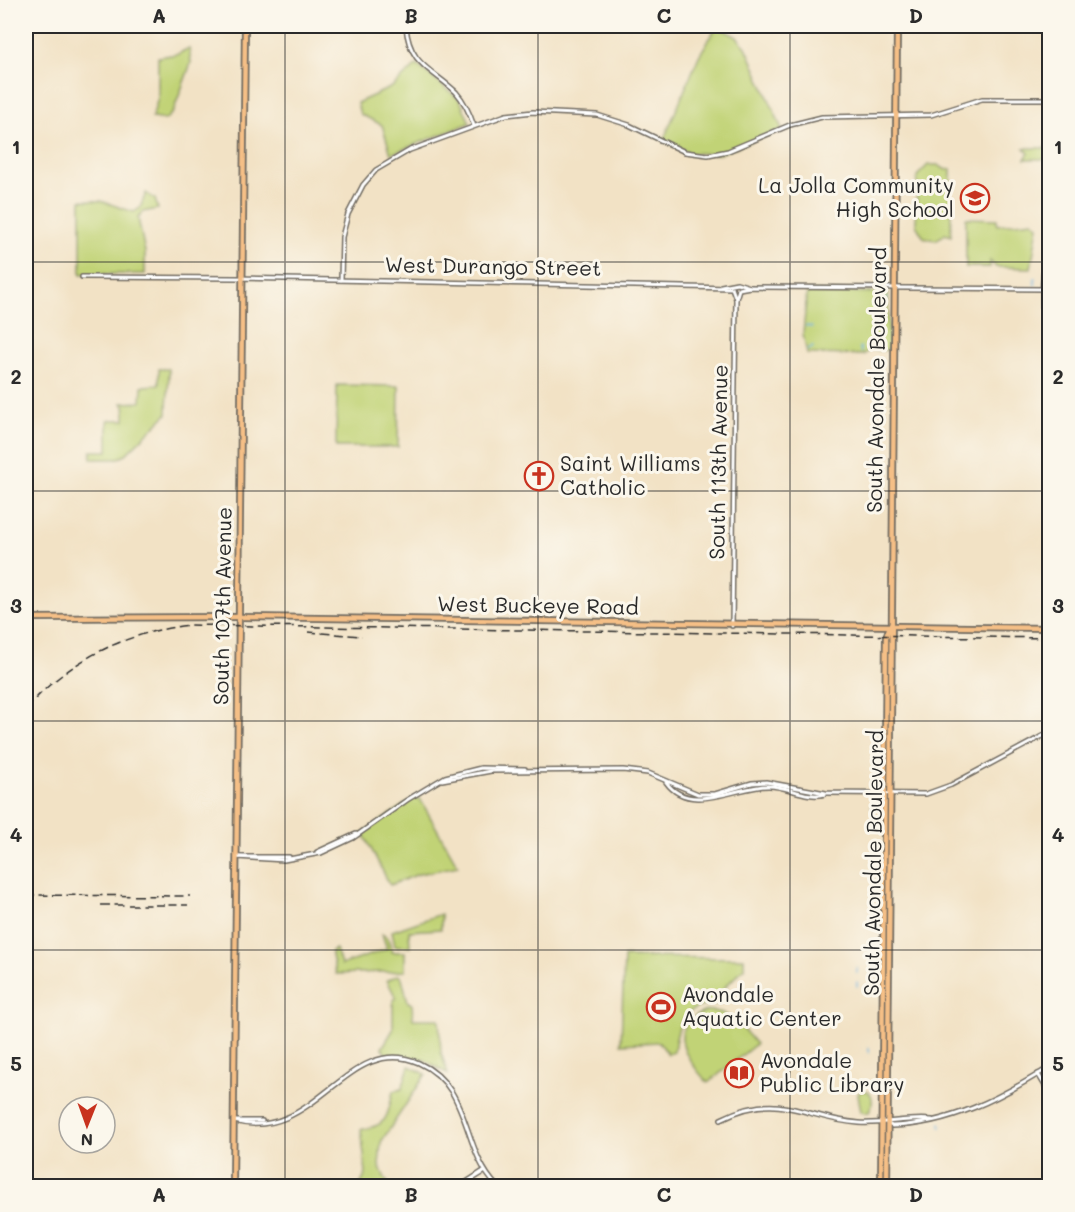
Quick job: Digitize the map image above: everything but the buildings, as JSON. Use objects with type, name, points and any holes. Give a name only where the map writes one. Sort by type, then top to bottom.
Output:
[{"type":"main road","name":"South 107th Avenue","points":[[233,1186],[245,26]]},
{"type":"main road","name":"South Avondale Boulevard","points":[[888,794],[893,685],[893,631],[890,626],[897,26]]},
{"type":"main road","name":"West Buckeye Road","points":[[26,618],[239,617],[732,626],[1050,628]]},
{"type":"main road","name":"South Avondale Boulevard","points":[[885,1124],[883,1046],[888,794],[886,632],[890,626]]},
{"type":"main road","points":[[886,665],[890,669],[893,685]]},
{"type":"main road","name":"South Avondale Boulevard","points":[[885,1124],[888,1065],[886,978]]},
{"type":"main road","points":[[884,1186],[881,1175],[885,1124]]},
{"type":"main road","points":[[884,1186],[885,1124]]},
{"type":"street","points":[[406,26],[410,43],[418,60],[458,95],[474,126]]},
{"type":"street","points":[[341,280],[344,228],[354,200],[369,178],[393,158],[410,150],[474,126],[520,113],[585,113],[629,124],[685,152],[708,155],[728,151],[812,119],[845,115],[934,114],[987,98],[1050,99]]},
{"type":"street","points":[[1050,247],[1044,260],[1045,340],[1050,358]]},
{"type":"street","points":[[82,277],[242,278]]},
{"type":"street","name":"West Durango Street","points":[[242,278],[721,286]]},
{"type":"street","points":[[721,286],[733,289],[740,286]]},
{"type":"street","points":[[721,286],[1044,289]]},
{"type":"street","name":"South 113th Avenue","points":[[732,626],[736,299],[740,286]]},
{"type":"street","name":"South 113th Avenue","points":[[733,289],[736,299]]},
{"type":"street","points":[[237,857],[244,860],[284,860],[317,852],[358,833],[426,787],[442,780],[476,772],[635,770],[702,795],[766,782],[826,793],[926,794],[943,790],[1050,732]]},
{"type":"street","points":[[234,1121],[252,1124],[290,1117],[305,1110],[350,1073],[374,1061],[402,1058],[429,1068],[442,1078],[455,1095],[484,1172],[496,1186]]},
{"type":"street","points":[[721,1119],[759,1106],[793,1107],[854,1123],[885,1124],[932,1120],[977,1108],[1050,1067]]},
{"type":"street","points":[[1038,1074],[1050,1094]]},
{"type":"street","points":[[462,1185],[484,1172]]},
{"type":"green space","points":[[717,26],[737,37],[746,47],[782,129],[719,154],[690,153],[663,141],[699,56]]},
{"type":"green space","points":[[189,48],[191,63],[173,112],[165,120],[152,118],[158,98],[158,57],[178,54]]},
{"type":"green space","points":[[417,65],[460,100],[470,123],[391,154],[382,125],[360,114],[357,103],[392,87]]},
{"type":"green space","points":[[1024,148],[1048,148],[1049,159],[1025,159],[1029,153]]},
{"type":"green space","points":[[928,165],[938,165],[946,170],[951,169],[951,236],[945,234],[936,240],[924,238],[916,225],[917,176]]},
{"type":"green space","points":[[146,193],[155,199],[158,209],[143,212],[138,218],[145,252],[145,274],[81,274],[81,200],[101,201],[134,212],[140,208]]},
{"type":"green space","points":[[966,218],[997,219],[997,225],[1033,221],[1038,226],[1031,268],[996,267],[990,261],[990,267],[966,267]]},
{"type":"green space","points":[[807,291],[888,293],[889,350],[868,350],[861,355],[807,354],[803,334]]},
{"type":"green space","points":[[159,369],[169,369],[167,414],[124,456],[116,459],[91,459],[91,451],[108,451],[108,420],[125,420],[125,408],[122,403],[141,402],[142,386],[159,385]]},
{"type":"green space","points":[[337,385],[399,386],[398,447],[336,447]]},
{"type":"green space","points":[[414,798],[420,799],[458,866],[419,874],[390,885],[363,833]]},
{"type":"green space","points":[[441,914],[441,929],[409,931],[410,946],[395,946],[392,931]]},
{"type":"green space","points":[[382,934],[388,938],[392,952],[405,952],[405,971],[336,974],[331,951],[336,949],[341,965],[387,949]]},
{"type":"green space","name":"Avondale Aquatic Center","points":[[624,957],[744,958],[744,968],[725,987],[720,1004],[698,1007],[685,1016],[678,1031],[674,1052],[668,1054],[659,1042],[621,1044]]},
{"type":"green space","points":[[398,975],[402,978],[408,1002],[412,1004],[413,1019],[439,1019],[441,1053],[448,1074],[423,1059],[386,1054],[382,1048],[393,1030],[393,1000],[396,998],[387,980]]},
{"type":"green space","points":[[706,1011],[728,1016],[756,1044],[708,1083],[687,1055],[682,1035],[685,1026],[693,1018]]},
{"type":"green space","points":[[409,1066],[426,1074],[381,1142],[379,1166],[389,1186],[360,1186],[366,1173],[361,1129],[377,1126],[382,1122],[388,1113],[393,1091],[402,1089]]},
{"type":"green space","points":[[861,1091],[868,1091],[872,1099],[868,1113],[861,1112],[858,1094]]},
{"type":"waterway","points":[[1035,278],[1035,285]]},
{"type":"waterway","points":[[873,305],[888,298]]},
{"type":"waterway","points":[[806,326],[812,327]]},
{"type":"waterway","points":[[808,350],[813,347]]},
{"type":"waterway","points":[[860,347],[861,352]]},
{"type":"waterway","points":[[871,807],[881,805]]},
{"type":"waterway","points":[[857,968],[857,973]]},
{"type":"waterway","points":[[869,1048],[869,1053]]},
{"type":"waterway","points":[[940,1123],[941,1127]]},
{"type":"railway","points":[[26,709],[60,676],[100,651],[143,634],[190,625],[1050,638]]},
{"type":"railway","points":[[308,632],[362,636]]},
{"type":"railway","points":[[26,895],[190,896]]},
{"type":"railway","points":[[101,905],[188,905]]},
{"type":"place","name":"La Jolla Community High School","points":[[975,198]]},
{"type":"place","name":"Saint Williams Catholic","points":[[539,476]]},
{"type":"place","name":"Avondale Aquatic Center","points":[[661,1007]]},
{"type":"place","name":"Avondale Public Library","points":[[739,1073]]}]
